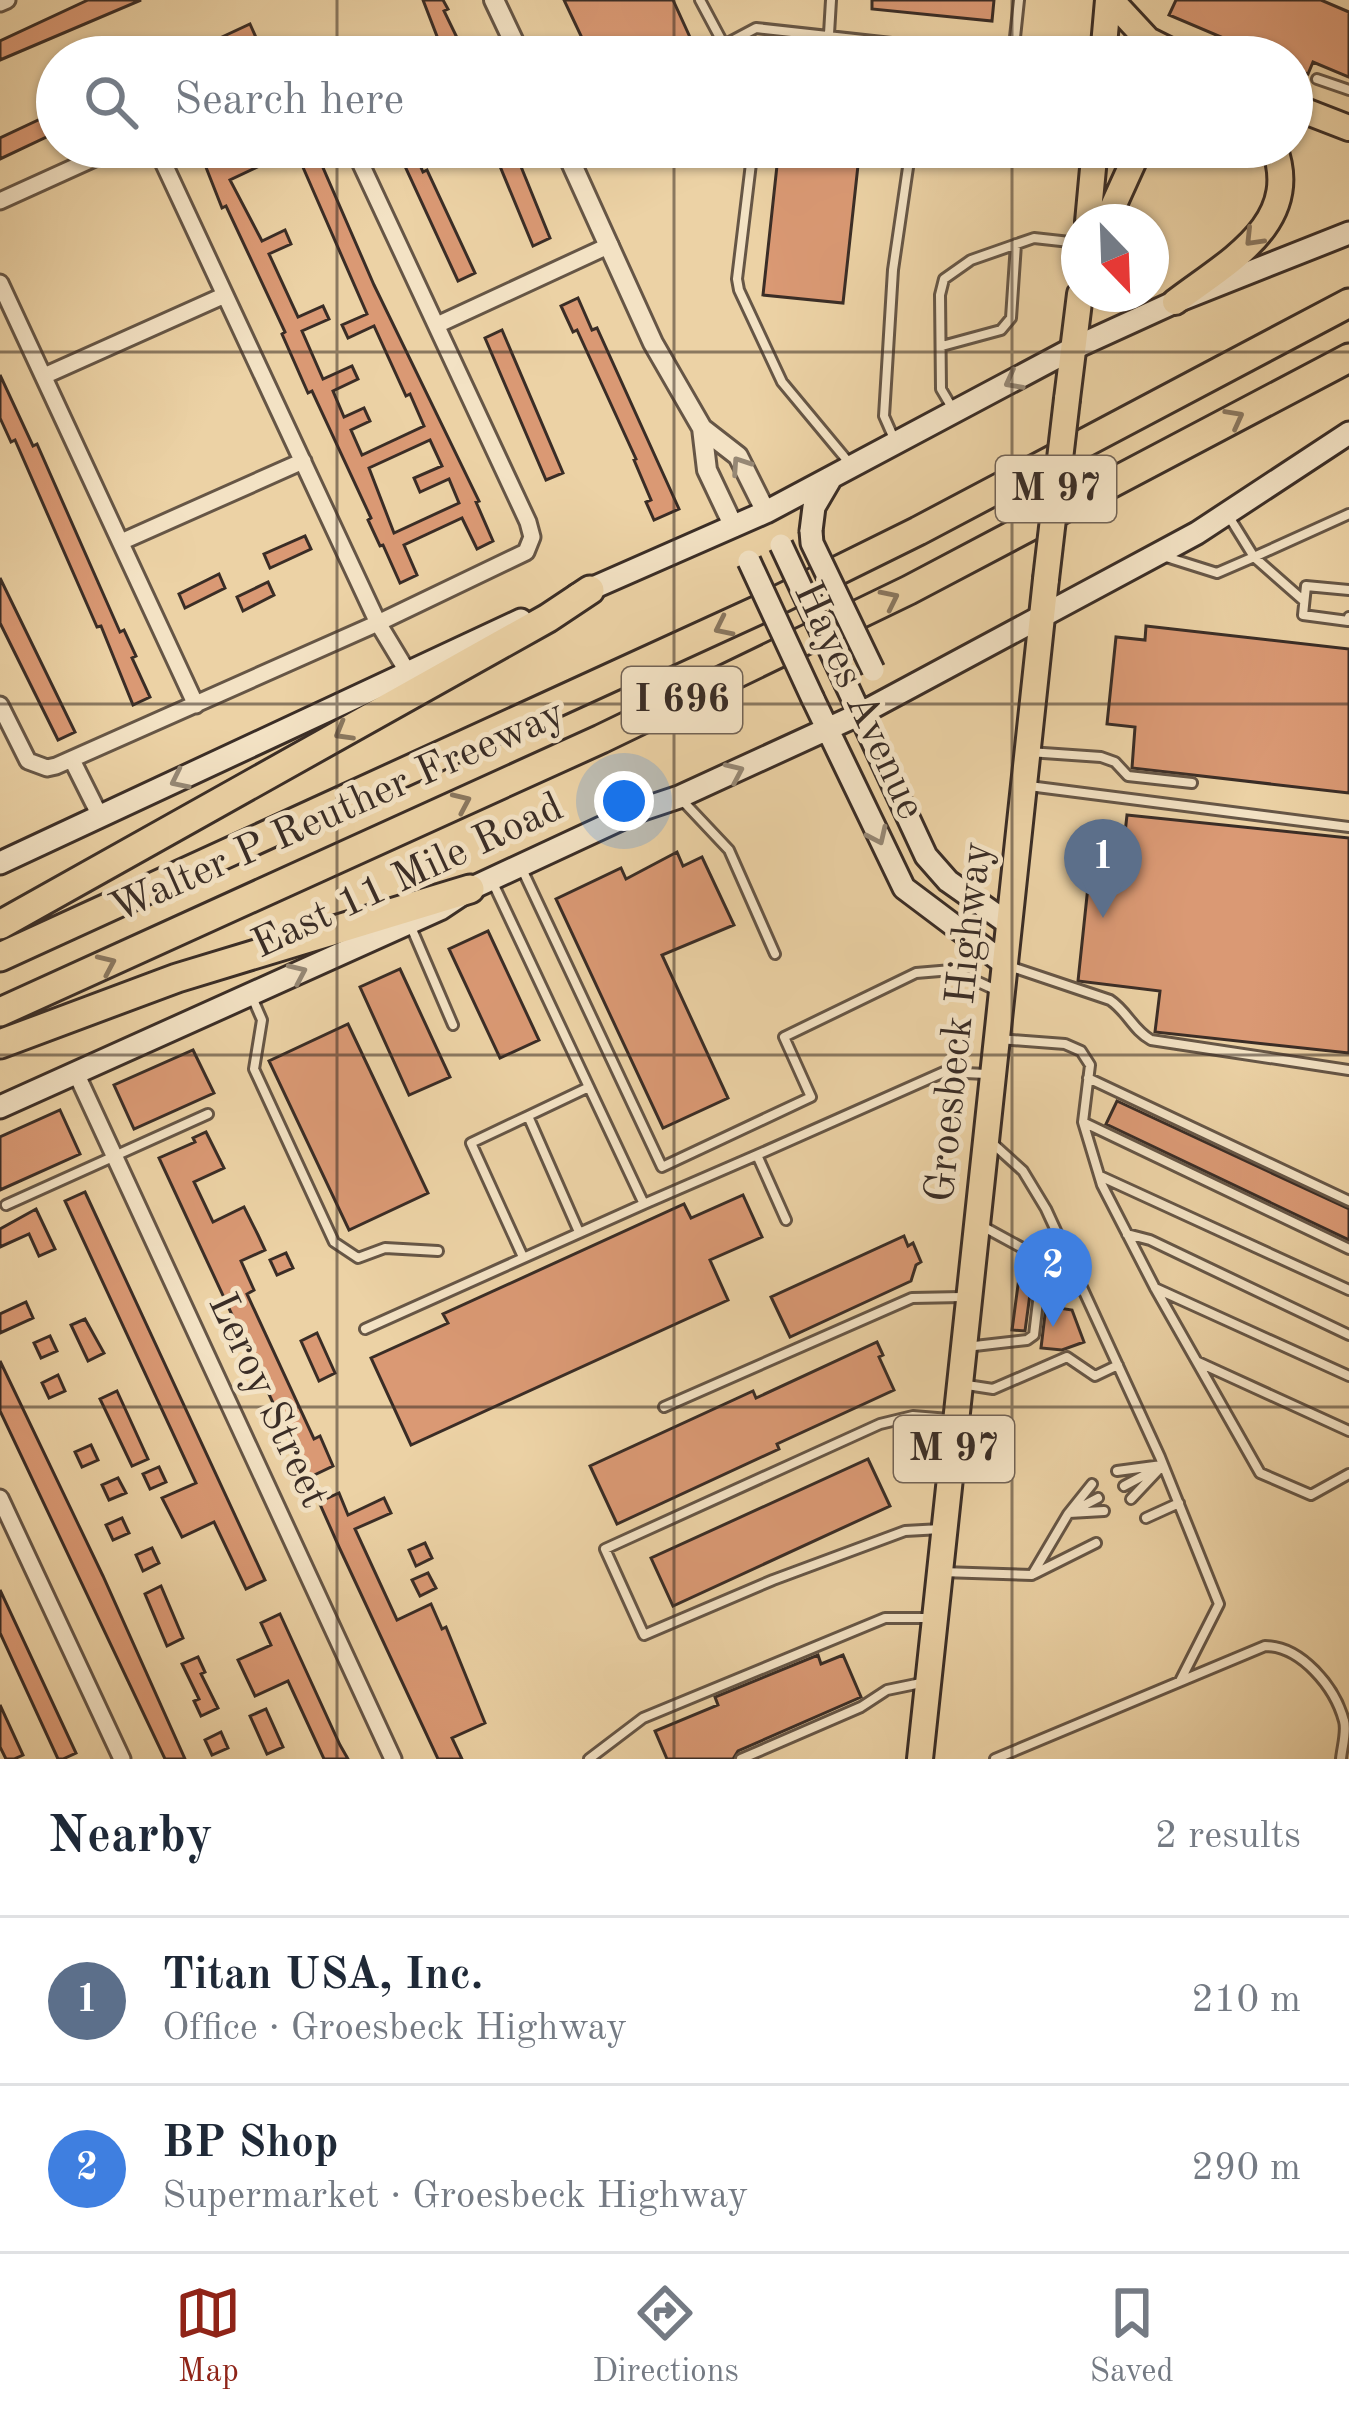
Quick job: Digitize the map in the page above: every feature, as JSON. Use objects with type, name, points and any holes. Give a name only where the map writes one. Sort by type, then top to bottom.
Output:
[{"type":"highway","name":"Walter P Reuther Freeway","points":[[0,957],[756,611],[918,531],[1349,303]]},
{"type":"highway","name":"Walter P Reuther Freeway","points":[[0,1012],[579,749],[868,610],[1349,358]]},
{"type":"highway","points":[[0,925],[548,619],[590,590]]},
{"type":"highway","points":[[0,1044],[177,978],[480,885]]},
{"type":"main road","points":[[1105,36],[1110,0]]},
{"type":"main road","points":[[1110,0],[1144,36]]},
{"type":"main road","points":[[1313,114],[1349,128]]},
{"type":"main road","points":[[1090,204],[1093,168]]},
{"type":"main road","points":[[1114,204],[1130,168]]},
{"type":"main road","points":[[1175,302],[1252,243],[1267,224],[1281,194],[1280,168]]},
{"type":"main road","points":[[0,863],[407,671],[766,512],[1072,350],[1175,302],[1349,233]]},
{"type":"main road","name":"Groesbeck Highway","points":[[920,1759],[1077,312]]},
{"type":"main road","name":"East 11 Mile Road","points":[[0,1108],[409,923],[640,810],[828,730],[1228,514],[1349,434]]},
{"type":"main road","points":[[842,472],[814,507],[812,543],[873,670],[912,686]]},
{"type":"main road","name":"Hayes Avenue","points":[[766,512],[926,856],[948,880],[1009,924]]},
{"type":"main road","name":"Hayes Avenue","points":[[734,527],[904,888],[1005,964]]},
{"type":"street","points":[[494,0],[511,36]]},
{"type":"street","points":[[0,201],[73,168]]},
{"type":"street","points":[[166,168],[378,623],[407,671]]},
{"type":"street","points":[[0,704],[28,761],[47,768],[521,557],[530,545],[528,523],[363,168]]},
{"type":"street","name":"Hayes Avenue","points":[[574,168],[653,343],[702,428],[738,455],[766,512]]},
{"type":"street","points":[[436,325],[610,244]]},
{"type":"street","points":[[0,283],[196,705]]},
{"type":"street","points":[[44,376],[225,295]]},
{"type":"street","name":"Hayes Avenue","points":[[702,428],[707,470],[734,527]]},
{"type":"street","points":[[122,542],[303,461]]},
{"type":"street","points":[[72,760],[100,818]]},
{"type":"street","name":"Leroy Street","points":[[76,1073],[394,1759]]},
{"type":"street","points":[[0,1498],[122,1759]]},
{"type":"lane","points":[[700,0],[719,36]]},
{"type":"lane","points":[[829,34],[831,0]]},
{"type":"lane","points":[[1017,36],[1019,0]]},
{"type":"lane","points":[[741,36],[756,28],[845,36]]},
{"type":"lane","points":[[1317,79],[1349,90]]},
{"type":"lane","points":[[750,168],[737,279],[740,290],[782,382],[842,472]]},
{"type":"lane","points":[[896,442],[884,416],[893,270],[908,168]]},
{"type":"lane","points":[[954,412],[941,389],[944,278],[971,260],[1034,238],[1061,241]]},
{"type":"lane","points":[[942,346],[1001,330],[1011,318],[1016,244]]},
{"type":"lane","points":[[1228,514],[1254,557],[1304,601]]},
{"type":"lane","points":[[1156,554],[1217,573],[1349,514]]},
{"type":"lane","points":[[1349,590],[1306,586],[1303,615],[1348,621],[1349,617]]},
{"type":"lane","points":[[1028,752],[1101,757],[1128,776],[1192,783]]},
{"type":"lane","points":[[1024,786],[1349,827]]},
{"type":"lane","points":[[679,797],[728,850],[775,954]]},
{"type":"lane","points":[[520,866],[662,1167],[811,1097],[784,1037],[916,974],[952,970],[1002,993]]},
{"type":"lane","points":[[480,885],[589,1087],[644,1204]]},
{"type":"lane","points":[[409,923],[453,1025]]},
{"type":"lane","points":[[1005,964],[1110,1000],[1151,1040],[1349,1070]]},
{"type":"lane","points":[[251,994],[262,1020],[254,1070],[334,1242],[358,1258],[385,1248],[438,1251]]},
{"type":"lane","points":[[997,1039],[1065,1044],[1081,1051],[1090,1064],[1083,1122],[1099,1175],[1155,1288],[1260,1473],[1311,1495],[1349,1474]]},
{"type":"lane","points":[[365,1329],[944,1072],[993,1075]]},
{"type":"lane","points":[[1088,1078],[1349,1201]]},
{"type":"lane","points":[[523,1257],[471,1143],[589,1087]]},
{"type":"lane","points":[[6,1205],[208,1114]]},
{"type":"lane","points":[[528,1116],[580,1232]]},
{"type":"lane","points":[[1083,1122],[1349,1249]]},
{"type":"lane","points":[[987,1138],[1023,1171],[1046,1209],[1163,1465],[1219,1604],[1180,1681]]},
{"type":"lane","points":[[757,1155],[786,1220]]},
{"type":"lane","points":[[1099,1175],[1349,1290]]},
{"type":"lane","points":[[964,1347],[1027,1340],[1034,1336],[1039,1315],[1042,1268],[1035,1257],[978,1223]]},
{"type":"lane","points":[[1127,1234],[1150,1240],[1349,1335]]},
{"type":"lane","points":[[1155,1288],[1349,1376]]},
{"type":"lane","points":[[664,1407],[912,1298],[970,1297]]},
{"type":"lane","points":[[961,1384],[993,1389],[1067,1357],[1095,1376],[1118,1365]]},
{"type":"lane","points":[[1195,1360],[1349,1431]]},
{"type":"lane","points":[[945,1529],[905,1532],[773,1580],[644,1635],[605,1549],[880,1424],[913,1416],[957,1420]]},
{"type":"lane","points":[[1117,1471],[1163,1465]]},
{"type":"lane","points":[[1124,1486],[1163,1465]]},
{"type":"lane","points":[[1131,1499],[1163,1465]]},
{"type":"lane","points":[[1032,1574],[1092,1484]]},
{"type":"lane","points":[[1068,1514],[1098,1498]]},
{"type":"lane","points":[[1146,1519],[1179,1503]]},
{"type":"lane","points":[[1068,1514],[1105,1511]]},
{"type":"lane","points":[[940,1572],[1032,1574],[1096,1543]]},
{"type":"lane","points":[[589,1759],[644,1718],[885,1618],[935,1618]]},
{"type":"lane","points":[[995,1759],[1264,1646],[1279,1646],[1318,1672],[1345,1722],[1341,1759]]},
{"type":"lane","points":[[742,1759],[861,1707],[887,1690],[929,1682]]},
{"type":"building","points":[[88,0],[141,0],[56,36],[36,36],[36,45],[0,60],[0,41]]},
{"type":"building","points":[[423,0],[443,0],[448,9],[444,11],[456,36],[437,36]]},
{"type":"building","points":[[564,0],[673,0],[689,36],[581,36]]},
{"type":"building","points":[[872,0],[994,0],[992,21],[872,9]]},
{"type":"building","points":[[1176,0],[1321,0],[1349,12],[1349,77],[1313,62],[1313,36],[1218,36],[1169,15]]},
{"type":"building","points":[[250,24],[255,36],[224,36]]},
{"type":"building","points":[[36,121],[36,142],[0,159],[0,138]]},
{"type":"building","points":[[206,168],[255,168],[230,180],[262,241],[285,230],[291,244],[269,254],[298,317],[323,306],[329,319],[302,331],[323,379],[352,366],[358,379],[333,391],[344,417],[364,408],[370,421],[351,430],[362,455],[424,426],[374,326],[348,338],[342,325],[367,314],[303,168],[323,168],[479,501],[493,541],[477,549],[462,518],[404,545],[417,575],[400,583],[312,391],[308,393],[226,206],[222,208]],"holes":[[[430,440],[442,466],[414,478],[420,492],[449,479],[459,503],[394,533],[369,468]]]},
{"type":"building","points":[[406,168],[427,170],[475,273],[458,281]]},
{"type":"building","points":[[501,168],[522,168],[550,238],[533,246]]},
{"type":"building","points":[[777,168],[858,168],[843,303],[763,295]]},
{"type":"building","points":[[578,298],[592,330],[597,328],[679,509],[654,520],[636,459],[577,330],[573,332],[561,306]]},
{"type":"building","points":[[502,330],[563,473],[546,480],[485,338]]},
{"type":"building","points":[[0,375],[33,446],[37,444],[120,632],[124,630],[136,656],[132,658],[150,697],[133,705],[15,440],[11,442],[0,418]]},
{"type":"building","points":[[305,536],[311,549],[270,568],[264,554]]},
{"type":"building","points":[[219,574],[225,588],[185,608],[179,594]]},
{"type":"building","points":[[0,578],[75,732],[58,740],[0,623]]},
{"type":"building","points":[[268,582],[274,595],[243,611],[237,597]]},
{"type":"building","points":[[1146,626],[1349,649],[1349,793],[1132,768],[1135,727],[1107,724],[1116,637],[1145,640]]},
{"type":"building","points":[[1127,815],[1349,838],[1349,1053],[1155,1032],[1160,991],[1078,981],[1093,839],[1124,842]]},
{"type":"building","points":[[677,852],[683,866],[702,857],[734,925],[662,955],[728,1098],[663,1128],[556,899],[621,868],[626,879]]},
{"type":"building","points":[[488,931],[539,1040],[500,1058],[449,949]]},
{"type":"building","points":[[400,969],[450,1077],[409,1095],[360,987]]},
{"type":"building","points":[[348,1024],[428,1193],[349,1230],[269,1061]]},
{"type":"building","points":[[193,1050],[214,1093],[134,1129],[114,1085]]},
{"type":"building","points":[[1117,1101],[1349,1209],[1349,1240],[1106,1124]]},
{"type":"building","points":[[60,1110],[80,1154],[0,1190],[0,1137]]},
{"type":"building","points":[[206,1132],[224,1168],[194,1182],[213,1222],[244,1207],[258,1235],[265,1250],[241,1261],[254,1290],[247,1294],[314,1439],[320,1436],[333,1466],[308,1478],[159,1158]]},
{"type":"building","points":[[85,1192],[265,1580],[246,1589],[214,1522],[182,1537],[162,1498],[196,1483],[65,1201]]},
{"type":"building","points":[[743,1195],[762,1237],[710,1260],[728,1300],[411,1445],[371,1358],[448,1323],[443,1314],[684,1204],[691,1218]]},
{"type":"building","points":[[36,1209],[55,1249],[39,1256],[29,1234],[0,1247],[0,1229]]},
{"type":"building","points":[[904,1236],[908,1246],[913,1243],[921,1262],[911,1281],[790,1337],[771,1297]]},
{"type":"building","points":[[286,1253],[293,1268],[277,1275],[270,1260]]},
{"type":"building","points":[[1020,1270],[1033,1272],[1025,1331],[1012,1330]]},
{"type":"building","points":[[26,1302],[33,1318],[0,1333],[0,1314]]},
{"type":"building","points":[[1046,1306],[1072,1310],[1084,1342],[1062,1350],[1041,1348]]},
{"type":"building","points":[[85,1319],[104,1353],[88,1361],[71,1325]]},
{"type":"building","points":[[317,1333],[335,1373],[319,1381],[301,1341]]},
{"type":"building","points":[[50,1336],[57,1351],[41,1358],[34,1343]]},
{"type":"building","points":[[877,1342],[894,1390],[617,1524],[590,1466],[753,1391],[756,1398]]},
{"type":"building","points":[[0,1361],[185,1759],[165,1759],[0,1411]]},
{"type":"building","points":[[58,1375],[65,1391],[49,1398],[42,1383]]},
{"type":"building","points":[[117,1391],[148,1459],[132,1466],[100,1399]]},
{"type":"building","points":[[91,1445],[98,1460],[82,1467],[75,1452]]},
{"type":"building","points":[[868,1459],[890,1506],[673,1606],[651,1558]]},
{"type":"building","points":[[159,1467],[166,1482],[150,1489],[143,1474]]},
{"type":"building","points":[[118,1478],[126,1493],[109,1500],[102,1485]]},
{"type":"building","points":[[339,1493],[348,1515],[384,1498],[391,1513],[355,1529],[397,1620],[431,1604],[442,1629],[446,1627],[485,1723],[452,1738],[462,1759],[438,1759],[339,1547],[319,1502]]},
{"type":"building","points":[[122,1518],[129,1533],[113,1540],[106,1525]]},
{"type":"building","points":[[425,1543],[432,1558],[416,1566],[409,1550]]},
{"type":"building","points":[[152,1548],[159,1563],[143,1571],[136,1555]]},
{"type":"building","points":[[428,1573],[436,1588],[420,1596],[412,1580]]},
{"type":"building","points":[[161,1586],[183,1638],[167,1646],[145,1594]]},
{"type":"building","points":[[0,1590],[76,1753],[63,1759],[58,1759],[0,1633]]},
{"type":"building","points":[[280,1614],[348,1759],[324,1759],[288,1681],[255,1696],[238,1660],[271,1645],[261,1623]]},
{"type":"building","points":[[818,1655],[821,1664],[843,1655],[861,1697],[738,1751],[733,1759],[667,1759],[655,1731],[718,1705],[715,1697]]},
{"type":"building","points":[[198,1657],[218,1708],[201,1716],[194,1701],[199,1699],[182,1664]]},
{"type":"building","points":[[0,1705],[23,1755],[14,1759],[6,1759],[0,1747]]},
{"type":"building","points":[[266,1709],[283,1747],[267,1754],[250,1716]]},
{"type":"building","points":[[221,1732],[228,1748],[212,1755],[205,1740]]},
{"type":"place","name":"Titan USA, Inc.","points":[[1103,918]]},
{"type":"place","name":"BP Shop","points":[[1053,1327]]}]
